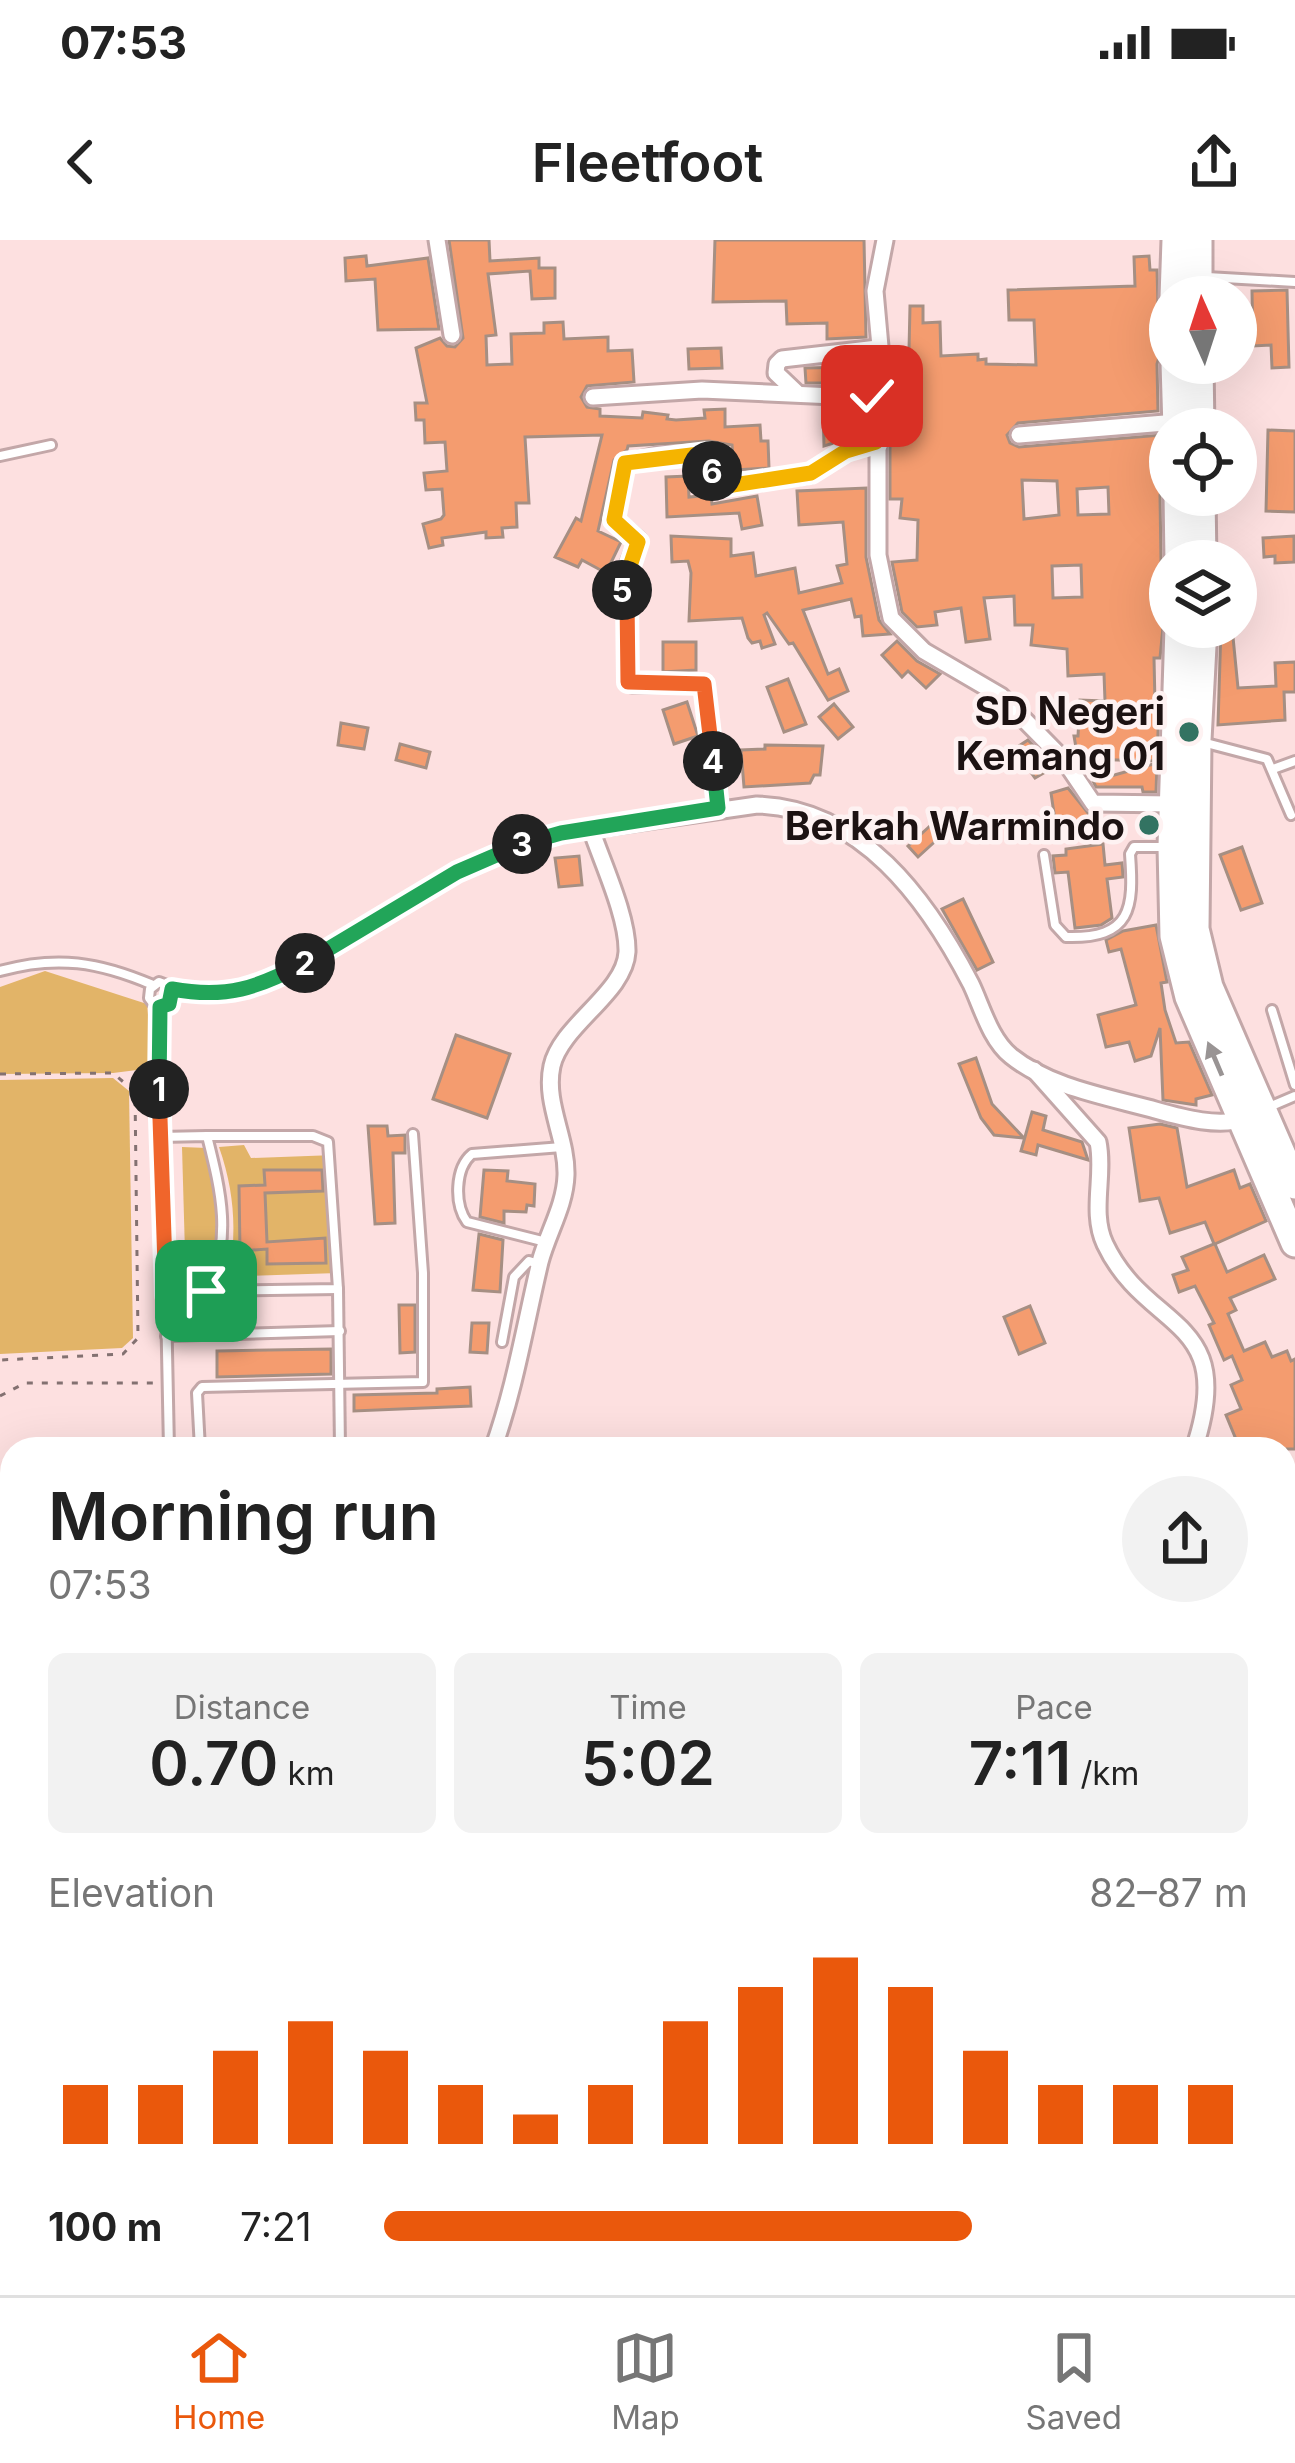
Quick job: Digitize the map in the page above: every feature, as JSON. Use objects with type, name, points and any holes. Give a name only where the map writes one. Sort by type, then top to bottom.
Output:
[{"type":"highway","points":[[1175,276],[1176,240]]},
{"type":"highway","points":[[1198,240],[1198,276]]},
{"type":"highway","points":[[1178,648],[1172,847],[1174,936],[1182,974],[1251,1115],[1295,1185]]},
{"type":"highway","points":[[1202,648],[1193,889],[1202,967],[1295,1243]]},
{"type":"street","points":[[437,240],[452,335]]},
{"type":"street","points":[[885,240],[875,291],[883,380],[876,442],[880,570],[887,608],[897,627],[924,651],[1001,696],[1064,760],[1093,803],[1173,804]]},
{"type":"street","points":[[797,393],[776,374],[782,359],[878,348]]},
{"type":"street","points":[[593,397],[702,390],[878,398]]},
{"type":"street","points":[[1019,435],[1149,429]]},
{"type":"street","points":[[718,808],[704,684],[632,684],[627,680],[627,599],[621,587],[638,539],[614,520],[625,463],[709,453],[713,484],[720,487],[811,473],[846,451],[876,442]]},
{"type":"street","points":[[497,1437],[516,1376],[546,1242],[565,1189],[552,1066],[616,977],[627,951],[591,829],[718,808],[794,808],[824,819],[874,850],[897,874],[952,949],[1000,1044],[1012,1057],[1075,1088],[1168,1113],[1211,1121],[1251,1115]]},
{"type":"street","points":[[1032,1068],[1098,1142],[1099,1229],[1109,1252],[1123,1272],[1180,1325],[1198,1354],[1209,1390],[1197,1437]]},
{"type":"lane","points":[[1257,284],[1295,282]]},
{"type":"lane","points":[[0,456],[51,445]]},
{"type":"lane","points":[[1196,740],[1267,759],[1291,815]]},
{"type":"lane","points":[[1273,769],[1295,761]]},
{"type":"lane","points":[[0,971],[70,960],[172,989],[215,995],[255,986],[303,964],[482,860],[529,842],[591,829]]},
{"type":"lane","points":[[1044,855],[1055,925],[1066,937],[1073,937],[1108,929],[1128,913],[1133,847],[1172,847]]},
{"type":"lane","points":[[153,985],[149,998],[160,1007]]},
{"type":"lane","points":[[160,1007],[169,1004],[172,989]]},
{"type":"lane","points":[[160,1007],[169,1437]]},
{"type":"lane","points":[[1272,1010],[1295,1085]]},
{"type":"lane","points":[[1251,1115],[1295,1096]]},
{"type":"lane","points":[[199,1437],[197,1393],[202,1387],[423,1382],[421,1227],[413,1134]]},
{"type":"lane","points":[[206,1291],[224,1228],[207,1136]]},
{"type":"lane","points":[[160,1137],[313,1136],[328,1142],[340,1331],[340,1437]]},
{"type":"lane","points":[[546,1242],[466,1222],[459,1209],[460,1173],[472,1154],[564,1147]]},
{"type":"lane","points":[[502,1342],[517,1271],[529,1261],[540,1264]]},
{"type":"lane","points":[[166,1295],[338,1289]]},
{"type":"lane","points":[[166,1336],[340,1331]]},
{"type":"path","points":[[0,1074],[113,1073],[135,1092],[138,1338],[123,1354],[0,1360]]},
{"type":"path","points":[[0,1396],[25,1383],[167,1383]]},
{"type":"shaded area","points":[[45,971],[147,1004],[153,1068],[0,1074],[0,987]]},
{"type":"shaded area","points":[[113,1078],[129,1091],[133,1338],[122,1348],[0,1354],[0,1080]]},
{"type":"shaded area","points":[[244,1145],[251,1158],[335,1155],[338,1273],[249,1276],[249,1287],[227,1288],[233,1217],[219,1147]]},
{"type":"shaded area","points":[[182,1147],[207,1148],[218,1185],[224,1234],[213,1288],[186,1288]]},
{"type":"building","points":[[449,240],[489,240],[490,261],[539,258],[539,268],[555,268],[555,298],[532,299],[530,271],[488,274],[496,335],[486,336],[487,365],[512,364],[511,334],[544,333],[544,323],[563,322],[564,339],[608,337],[608,351],[632,350],[634,382],[587,386],[581,397],[587,407],[600,409],[600,416],[642,418],[643,412],[676,420],[705,418],[704,410],[725,409],[725,427],[760,425],[761,441],[768,441],[769,468],[734,470],[732,445],[709,441],[628,446],[614,460],[598,531],[621,542],[606,573],[582,560],[578,567],[555,557],[576,518],[581,521],[602,435],[525,437],[529,503],[516,503],[517,527],[502,528],[503,537],[486,538],[486,532],[442,538],[443,545],[429,548],[423,524],[444,515],[442,489],[426,490],[424,473],[447,471],[445,442],[425,443],[424,420],[416,420],[415,403],[427,403],[416,348],[440,338],[455,347],[463,338]]},
{"type":"building","points":[[715,240],[864,240],[866,337],[827,339],[827,323],[787,324],[786,301],[713,302]]},
{"type":"building","points":[[366,256],[367,266],[428,258],[439,329],[378,330],[375,279],[346,281],[345,258]]},
{"type":"building","points":[[1149,256],[1150,270],[1157,270],[1157,276],[1149,276],[1149,384],[1157,384],[1158,408],[1018,423],[1007,435],[1019,447],[1149,436],[1149,516],[1160,516],[1161,540],[1149,540],[1149,648],[1161,648],[1160,658],[1154,658],[1155,704],[1159,704],[1157,761],[1078,759],[1074,736],[1078,736],[1080,700],[1105,701],[1104,674],[1068,676],[1067,649],[1031,645],[1033,625],[1015,625],[1014,596],[984,598],[990,639],[966,642],[961,608],[935,612],[937,625],[917,627],[902,612],[892,562],[917,560],[918,520],[900,518],[902,499],[890,499],[890,433],[899,434],[902,408],[893,405],[900,382],[895,382],[892,350],[909,350],[910,306],[923,306],[923,323],[940,322],[941,356],[978,354],[978,360],[986,359],[986,364],[1036,365],[1034,320],[1009,320],[1008,290],[1135,286],[1134,257]],"holes":[[[1022,480],[1057,481],[1059,515],[1024,519]],[[1108,487],[1109,514],[1078,515],[1077,489]],[[1081,565],[1082,597],[1053,598],[1052,566]]]},
{"type":"building","points":[[1287,290],[1289,367],[1272,368],[1271,345],[1257,346],[1257,291]]},
{"type":"building","points":[[721,348],[722,368],[689,369],[688,349]]},
{"type":"building","points":[[869,361],[870,383],[806,383],[805,368],[856,367],[856,363]]},
{"type":"building","points":[[823,407],[865,409],[866,433],[824,446]]},
{"type":"building","points":[[1268,430],[1295,431],[1295,512],[1266,511]]},
{"type":"building","points":[[688,476],[689,497],[711,495],[712,504],[757,496],[762,525],[742,529],[739,513],[667,517],[666,477]]},
{"type":"building","points":[[866,488],[866,557],[879,620],[890,634],[863,636],[861,616],[855,617],[851,599],[803,610],[828,674],[839,669],[848,691],[828,700],[793,643],[789,644],[767,613],[775,644],[762,648],[760,641],[752,643],[748,638],[742,618],[689,621],[691,573],[688,561],[672,562],[671,536],[731,539],[731,556],[753,553],[756,576],[795,568],[799,593],[842,583],[837,566],[847,564],[843,522],[799,525],[797,491]]},
{"type":"building","points":[[1294,536],[1294,562],[1275,563],[1275,556],[1264,557],[1263,538]]},
{"type":"building","points":[[897,641],[917,661],[940,674],[926,688],[908,671],[902,677],[882,655]]},
{"type":"building","points":[[663,642],[696,642],[696,670],[663,672]]},
{"type":"building","points":[[1220,648],[1234,648],[1238,688],[1276,686],[1275,663],[1295,662],[1295,692],[1284,692],[1285,720],[1218,725]]},
{"type":"building","points":[[788,679],[806,724],[784,732],[767,687]]},
{"type":"building","points":[[687,702],[698,736],[674,744],[663,710]]},
{"type":"building","points":[[834,704],[853,727],[838,739],[819,717]]},
{"type":"building","points":[[341,723],[368,728],[364,749],[338,745]]},
{"type":"building","points":[[1028,740],[1054,767],[1035,778],[1014,749]]},
{"type":"building","points":[[400,744],[430,752],[426,768],[396,760]]},
{"type":"building","points":[[765,745],[823,746],[820,775],[814,775],[810,783],[744,787],[741,750],[765,749]]},
{"type":"building","points":[[1157,763],[1156,792],[1143,792],[1142,787],[1096,787],[1093,781]]},
{"type":"building","points":[[1068,788],[1092,818],[1056,827],[1051,793]]},
{"type":"building","points":[[931,825],[941,836],[918,857],[908,846]]},
{"type":"building","points":[[1103,844],[1105,865],[1122,863],[1123,877],[1107,879],[1112,918],[1101,925],[1075,928],[1068,872],[1055,873],[1053,856],[1066,855],[1066,849]]},
{"type":"building","points":[[1242,847],[1262,903],[1241,910],[1220,855]]},
{"type":"building","points":[[579,856],[582,885],[559,887],[555,858]]},
{"type":"building","points":[[963,899],[993,962],[977,970],[942,909]]},
{"type":"building","points":[[1156,925],[1167,982],[1161,983],[1165,1010],[1176,1043],[1189,1042],[1212,1095],[1196,1099],[1196,1105],[1163,1100],[1160,1028],[1151,1056],[1135,1061],[1129,1042],[1106,1047],[1098,1015],[1136,1005],[1121,949],[1109,952],[1106,940],[1123,931]]},
{"type":"building","points":[[456,1035],[510,1054],[487,1118],[433,1099]]},
{"type":"building","points":[[976,1058],[992,1104],[1024,1138],[994,1135],[981,1118],[959,1064]]},
{"type":"building","points":[[1032,1112],[1046,1116],[1043,1130],[1082,1142],[1088,1160],[1038,1145],[1036,1155],[1021,1151]]},
{"type":"building","points":[[1160,1124],[1177,1128],[1187,1187],[1234,1170],[1240,1188],[1250,1184],[1266,1221],[1215,1244],[1227,1272],[1264,1255],[1275,1279],[1230,1298],[1236,1310],[1228,1314],[1244,1351],[1265,1342],[1272,1357],[1287,1351],[1291,1361],[1295,1359],[1295,1437],[1235,1437],[1226,1415],[1241,1409],[1231,1385],[1242,1380],[1232,1356],[1224,1360],[1209,1325],[1214,1323],[1195,1286],[1179,1292],[1173,1275],[1188,1270],[1182,1257],[1214,1244],[1205,1222],[1170,1233],[1159,1198],[1140,1201],[1129,1128]]},
{"type":"building","points":[[368,1126],[387,1126],[388,1136],[405,1135],[405,1153],[393,1153],[395,1223],[375,1224]]},
{"type":"building","points":[[264,1170],[322,1170],[323,1191],[265,1193],[267,1242],[325,1238],[326,1263],[267,1264],[267,1249],[240,1251],[239,1186],[265,1185]]},
{"type":"building","points":[[484,1170],[508,1171],[507,1181],[535,1184],[534,1206],[527,1205],[526,1212],[504,1211],[504,1223],[480,1217]]},
{"type":"building","points":[[479,1234],[503,1240],[500,1292],[473,1290]]},
{"type":"building","points":[[399,1305],[415,1305],[415,1352],[400,1353]]},
{"type":"building","points":[[1030,1306],[1045,1343],[1019,1354],[1004,1317]]},
{"type":"building","points":[[472,1323],[489,1323],[487,1353],[470,1352]]},
{"type":"building","points":[[331,1349],[331,1374],[217,1377],[217,1351]]},
{"type":"building","points":[[470,1387],[471,1406],[354,1411],[354,1395],[437,1393],[437,1389]]},
{"type":"place","name":"SD Negeri Kemang 01","points":[[1189,732]]},
{"type":"place","name":"Berkah Warmindo","points":[[1149,825]]},
{"type":"route","points":[[206,1291],[166,1295],[158,1063],[160,1007],[169,1004],[172,989],[215,995],[255,986],[303,964],[457,872],[507,849],[561,833],[718,808],[704,684],[630,684],[627,680],[627,599],[621,587],[638,539],[614,520],[625,463],[708,453],[717,487],[796,477],[818,471],[849,449],[876,442],[878,398],[872,396]]}]
